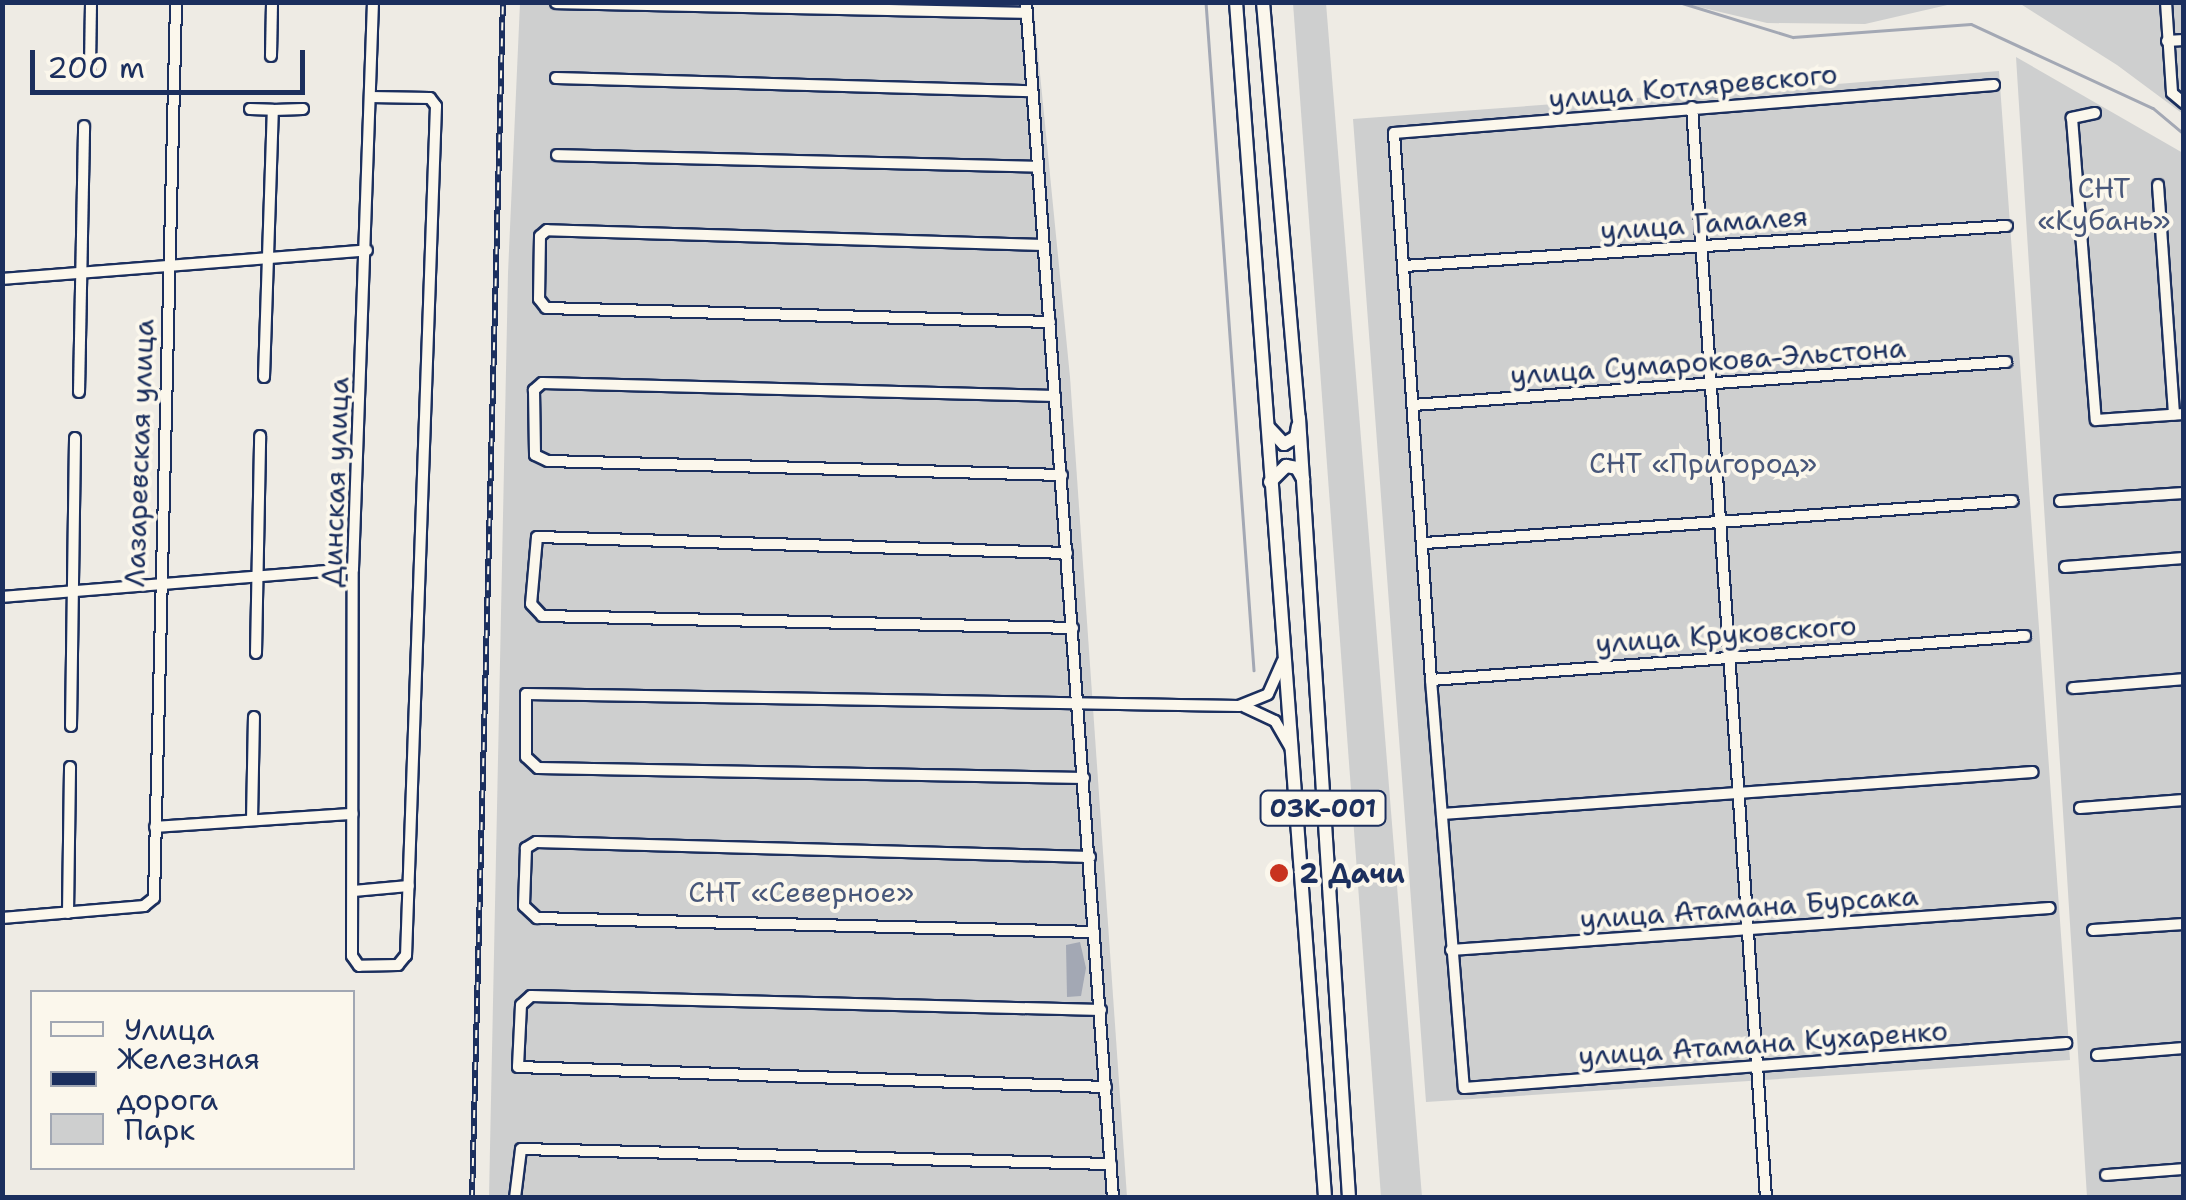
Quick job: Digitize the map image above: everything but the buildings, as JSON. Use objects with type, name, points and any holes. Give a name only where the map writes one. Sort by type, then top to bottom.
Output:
[{"type":"main road","name":"03К-001","points":[[1236,2],[1325,1198]]},
{"type":"main road","name":"03К-001","points":[[1263,2],[1304,481],[1349,1198]]},
{"type":"main road","points":[[1266,421],[1275,441],[1284,444],[1296,437],[1299,418]]},
{"type":"main road","points":[[1270,482],[1286,466],[1298,468],[1304,481]]},
{"type":"street","points":[[90,67],[91,2]]},
{"type":"street","name":"Лазаревская улица","points":[[68,913],[150,904],[156,827],[158,585],[176,2]]},
{"type":"street","points":[[271,56],[272,2]]},
{"type":"street","name":"Динская улица","points":[[373,2],[353,570],[354,963],[404,961],[408,886]]},
{"type":"street","points":[[2166,2],[2172,93],[2184,103]]},
{"type":"street","points":[[556,3],[1027,8],[1113,1198]]},
{"type":"street","points":[[2168,41],[2184,40]]},
{"type":"street","points":[[556,78],[1032,91]]},
{"type":"street","name":"улица Котляревского","points":[[1404,266],[1394,133],[1994,85]]},
{"type":"street","points":[[352,890],[408,886],[436,106],[430,98],[370,97]]},
{"type":"street","points":[[1692,107],[1766,1198]]},
{"type":"street","points":[[250,109],[302,109]]},
{"type":"street","points":[[264,376],[273,110]]},
{"type":"street","points":[[2095,113],[2072,118],[2096,420],[2179,414],[2158,186]]},
{"type":"street","points":[[80,392],[84,126]]},
{"type":"street","points":[[557,155],[1038,167]]},
{"type":"street","name":"улица Гамалея","points":[[1404,266],[2007,226]]},
{"type":"street","points":[[1044,245],[552,230],[540,236],[539,302],[546,308],[1050,322]]},
{"type":"street","points":[[2,279],[367,250]]},
{"type":"street","points":[[1404,266],[1451,950]]},
{"type":"street","name":"улица Сумарокова-Эльстона","points":[[1413,405],[2006,362]]},
{"type":"street","points":[[1056,396],[542,382],[534,390],[536,455],[548,461],[1062,475]]},
{"type":"street","points":[[256,653],[260,436]]},
{"type":"street","points":[[71,726],[75,438]]},
{"type":"street","points":[[2060,502],[2184,493]]},
{"type":"street","points":[[1425,543],[2012,501]]},
{"type":"street","points":[[1068,553],[537,537],[532,544],[531,604],[542,616],[1073,628]]},
{"type":"street","points":[[2065,567],[2184,558]]},
{"type":"street","points":[[2,598],[353,570]]},
{"type":"street","name":"улица Круковского","points":[[1431,680],[2026,636]]},
{"type":"street","points":[[1084,778],[538,768],[526,757],[526,700],[529,692],[541,691],[1078,706],[1239,706],[1268,694],[1284,659]]},
{"type":"street","points":[[2073,688],[2184,680]]},
{"type":"street","points":[[1239,706],[1274,722],[1291,750]]},
{"type":"street","points":[[252,820],[254,716]]},
{"type":"street","points":[[2,918],[68,913],[70,767]]},
{"type":"street","points":[[1442,814],[2033,772]]},
{"type":"street","points":[[2080,808],[2184,800]]},
{"type":"street","points":[[156,827],[353,814]]},
{"type":"street","points":[[1090,857],[536,842],[526,848],[524,906],[537,918],[1094,932]]},
{"type":"street","name":"улица Атамана Бурсака","points":[[1451,950],[2050,908]]},
{"type":"street","points":[[2093,930],[2184,924]]},
{"type":"street","name":"улица Атамана Кухаренко","points":[[1451,950],[1464,1088],[2066,1044]]},
{"type":"street","points":[[1101,1010],[531,996],[520,1005],[518,1067],[525,1072],[1106,1087]]},
{"type":"street","points":[[2097,1055],[2184,1048]]},
{"type":"street","points":[[515,1198],[521,1149],[1111,1164]]},
{"type":"street","points":[[2106,1176],[2184,1169]]},
{"type":"green space","name":"СНТ «Северное»","points":[[520,3],[1033,3],[1070,377],[1127,1197],[489,1197],[508,273]]},
{"type":"green space","points":[[1293,3],[1326,3],[1422,1197],[1381,1197]]},
{"type":"green space","points":[[1682,3],[1956,3],[1865,24],[1767,23]]},
{"type":"green space","points":[[2019,3],[2183,3],[2183,114],[2117,65]]},
{"type":"green space","name":"СНТ «Кубань»","points":[[2016,57],[2183,153],[2183,1197],[2087,1197]]},
{"type":"green space","name":"СНТ «Пригород»","points":[[1999,71],[2070,1060],[1426,1102],[1353,119],[1663,96],[1674,83],[1701,81],[1711,94]]},
{"type":"shaded area","points":[[1080,942],[1086,968],[1081,996],[1067,997],[1066,945]]},
{"type":"waterway","points":[[1206,2],[1254,670]]},
{"type":"waterway","points":[[1679,2],[1793,37],[1971,24],[2153,108],[2184,134]]},
{"type":"railway","points":[[472,1198],[503,2]]},
{"type":"place","name":"2 Дачи","points":[[1279,873]]}]
